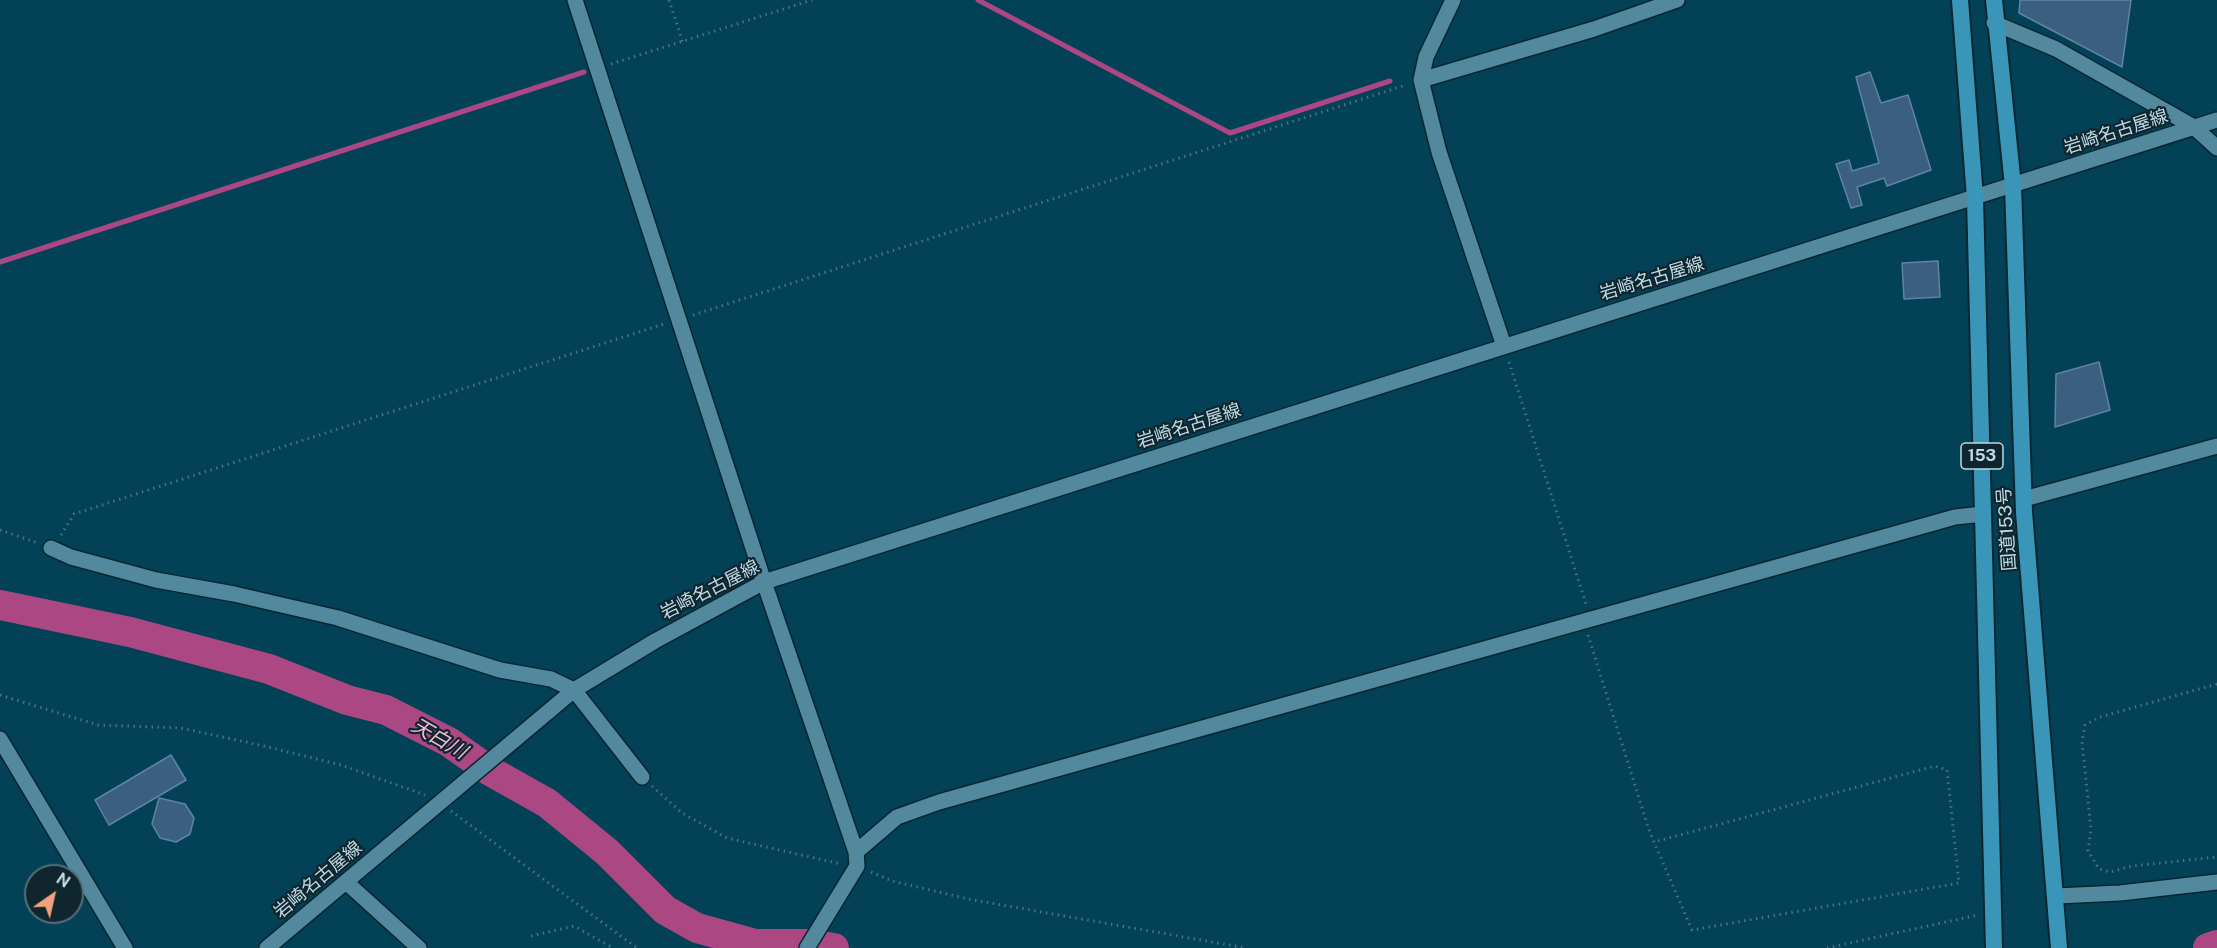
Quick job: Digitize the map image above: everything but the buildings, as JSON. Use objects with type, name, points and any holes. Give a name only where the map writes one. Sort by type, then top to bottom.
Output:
[{"type":"highway","name":"国道153号","points":[[1960,0],[1975,198],[1994,948]]},
{"type":"highway","name":"国道153号","points":[[1994,0],[1994,23],[2013,186],[2024,498],[2059,948]]},
{"type":"street","points":[[575,0],[855,864]]},
{"type":"street","points":[[1453,0],[1426,57],[1421,81],[1439,152],[1504,346]]},
{"type":"street","points":[[1421,81],[1594,29],[1677,0]]},
{"type":"street","points":[[1994,23],[2056,49],[2194,127],[2217,148]]},
{"type":"street","name":"岩崎名古屋線","points":[[267,948],[442,804],[574,690],[673,630],[764,582],[2217,120]]},
{"type":"street","points":[[2024,498],[2217,446]]},
{"type":"street","points":[[807,948],[855,864],[897,817],[939,802],[1587,619],[1955,517],[1983,514]]},
{"type":"street","points":[[51,548],[71,557],[156,580],[234,594],[338,618],[490,667],[551,679],[574,690],[642,777]]},
{"type":"street","points":[[0,739],[125,948]]},
{"type":"street","points":[[346,882],[419,948]]},
{"type":"street","points":[[2057,902],[2217,882]]},
{"type":"path","points":[[669,0],[683,43]]},
{"type":"path","points":[[597,68],[683,43],[812,0]]},
{"type":"path","points":[[0,530],[51,548],[74,514],[1421,81]]},
{"type":"path","points":[[1504,346],[1585,600],[1588,639],[1654,842],[1692,930],[1959,883],[1947,770],[1935,766],[1654,842]]},
{"type":"path","points":[[2217,684],[2100,717],[2085,725],[2082,742],[2091,829],[2088,851],[2099,869],[2110,872],[2132,866],[2217,857]]},
{"type":"path","points":[[0,695],[99,725],[181,728],[341,765]]},
{"type":"path","points":[[642,777],[682,813],[727,838],[767,849],[855,864],[892,881],[968,899],[1246,948]]},
{"type":"path","points":[[530,868],[637,948]]},
{"type":"path","points":[[1827,948],[1993,912]]},
{"type":"path","points":[[531,936],[574,926],[613,948]]},
{"type":"waterway","points":[[978,0],[1230,133],[1390,81]]},
{"type":"waterway","points":[[0,262],[584,72]]},
{"type":"waterway","name":"天白川","points":[[0,605],[130,632],[269,669],[347,700],[386,710],[449,742],[490,771],[547,803],[607,852],[665,910],[697,928],[755,944],[810,944],[834,948]]},
{"type":"waterway","name":"天白川","points":[[2208,948],[2217,945]]}]
